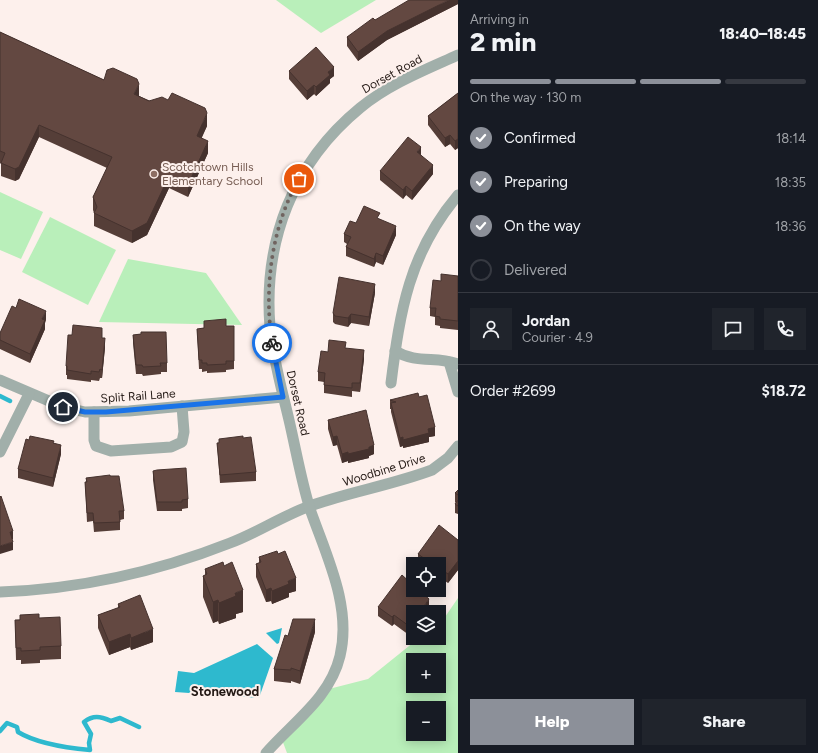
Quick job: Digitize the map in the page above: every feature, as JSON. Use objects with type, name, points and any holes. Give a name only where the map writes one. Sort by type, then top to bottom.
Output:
[{"type":"street","name":"Dorset Road","points":[[266,753],[308,710],[325,690],[337,667],[342,648],[343,621],[339,596],[309,506],[283,397],[270,329],[269,288],[275,242],[284,213],[294,189],[305,170],[324,145],[362,106],[387,89],[458,55]]},
{"type":"street","points":[[391,383],[404,299],[412,273],[426,242],[458,195]]},
{"type":"street","points":[[395,351],[411,359],[454,363],[458,392]]},
{"type":"street","name":"Split Rail Lane","points":[[0,380],[29,394],[73,410],[94,412],[283,397]]},
{"type":"street","points":[[0,452],[29,394]]},
{"type":"street","points":[[94,412],[96,446],[111,451],[171,447],[182,442],[184,432],[182,406]]},
{"type":"street","name":"Woodbine Drive","points":[[309,506],[421,474],[441,464],[458,446]]},
{"type":"street","points":[[0,592],[79,586],[139,572],[191,557],[231,543],[309,506]]},
{"type":"green space","points":[[276,0],[376,0],[321,33]]},
{"type":"green space","points":[[0,192],[43,212],[21,259],[0,250]]},
{"type":"green space","points":[[50,217],[116,250],[88,305],[22,272]]},
{"type":"green space","points":[[128,259],[206,273],[242,325],[99,322]]},
{"type":"green space","points":[[458,598],[458,753],[287,753],[281,737],[325,690],[368,679],[410,645],[446,645],[446,616]]},
{"type":"water","points":[[282,628],[279,643],[277,644],[266,633]]},
{"type":"water","points":[[257,644],[273,658],[259,698],[175,692],[178,671],[194,673]]},
{"type":"building","points":[[409,0],[449,0],[387,31],[358,52],[347,37],[373,18],[375,20]]},
{"type":"building","points":[[0,32],[104,80],[107,70],[113,68],[137,79],[139,84],[134,94],[149,101],[162,97],[168,100],[172,93],[205,108],[207,113],[197,136],[208,141],[188,185],[169,176],[147,223],[132,231],[94,213],[97,207],[93,197],[112,157],[39,125],[19,167],[15,169],[1,163],[5,153],[0,151]]},
{"type":"building","points":[[316,47],[334,67],[328,72],[330,75],[316,87],[314,85],[307,91],[289,71]]},
{"type":"building","points":[[458,93],[458,139],[455,141],[450,135],[445,138],[428,116]]},
{"type":"building","points":[[408,137],[421,147],[417,152],[433,165],[412,191],[406,186],[403,190],[380,171]]},
{"type":"building","points":[[364,206],[380,213],[377,218],[396,226],[383,256],[376,253],[374,259],[346,247],[351,237],[344,234],[350,221],[356,223]]},
{"type":"building","points":[[441,274],[458,276],[458,321],[440,319],[440,317],[435,316],[436,308],[430,308],[433,280],[441,281]]},
{"type":"building","points":[[339,277],[375,284],[369,317],[351,314],[348,318],[335,316],[333,313]]},
{"type":"building","points":[[19,299],[46,311],[42,319],[45,320],[30,354],[0,340],[0,333],[12,306],[16,308]]},
{"type":"building","points":[[226,319],[226,326],[234,326],[234,361],[226,361],[226,364],[207,365],[207,363],[202,363],[202,360],[199,360],[197,329],[204,328],[204,321]]},
{"type":"building","points":[[73,325],[102,328],[102,338],[105,338],[102,370],[100,369],[99,372],[91,371],[91,374],[67,370],[68,335],[72,335]]},
{"type":"building","points":[[141,332],[166,332],[167,363],[160,363],[161,366],[143,367],[142,365],[136,365],[133,335],[141,334]]},
{"type":"building","points":[[329,340],[346,342],[345,348],[364,350],[360,383],[352,383],[352,388],[324,385],[325,373],[318,372],[321,351],[328,352]]},
{"type":"building","points":[[418,393],[419,397],[427,395],[435,427],[428,429],[429,433],[403,440],[403,437],[400,438],[391,403],[396,402],[390,400]]},
{"type":"building","points":[[366,410],[374,445],[369,447],[369,449],[342,454],[337,436],[333,437],[328,420]]},
{"type":"building","points":[[30,436],[54,441],[53,443],[61,445],[53,478],[18,469],[26,439],[29,440]]},
{"type":"building","points":[[243,436],[243,438],[251,437],[256,472],[220,475],[217,443],[219,443],[219,439]]},
{"type":"building","points":[[186,468],[188,499],[182,500],[182,502],[157,502],[153,471]]},
{"type":"building","points":[[110,475],[119,476],[124,511],[119,511],[120,522],[94,523],[93,513],[87,513],[86,478]]},
{"type":"building","points":[[1,496],[13,531],[10,532],[13,542],[0,546],[0,497]]},
{"type":"building","points":[[439,525],[458,540],[458,561],[448,574],[446,573],[446,557],[422,557],[418,554]]},
{"type":"building","points":[[277,551],[278,554],[285,551],[296,578],[288,581],[289,584],[272,591],[271,588],[266,590],[256,564],[261,562],[259,557]]},
{"type":"building","points":[[223,562],[224,566],[232,562],[243,590],[235,593],[236,596],[219,603],[218,600],[213,602],[203,576],[207,574],[205,569]]},
{"type":"building","points":[[402,575],[406,579],[406,597],[427,597],[429,599],[425,605],[406,605],[406,624],[394,615],[392,617],[378,607]]},
{"type":"building","points":[[140,595],[153,629],[131,638],[130,634],[109,642],[98,615],[120,607],[118,604]]},
{"type":"building","points":[[39,614],[39,618],[60,617],[61,646],[40,647],[40,650],[21,651],[21,648],[16,648],[15,620],[20,620],[20,615]]},
{"type":"building","points":[[293,619],[315,619],[300,671],[291,668],[291,670],[274,669],[285,635],[288,636]]},
{"type":"waterway","points":[[0,396],[10,401]]},
{"type":"waterway","points":[[0,731],[7,723],[17,727],[18,732],[25,736],[43,742],[90,750],[89,743],[91,734],[84,722],[90,718],[100,717],[111,721],[120,718],[139,727]]},
{"type":"way so far","points":[[272,343],[269,307],[271,265],[275,242],[284,213],[299,179]]},
{"type":"place","name":"Scotchtown Hills Elementary School","points":[[154,174]]},
{"type":"district","name":"Stonewood","points":[[225,691]]},
{"type":"route","points":[[63,407],[85,412],[106,412],[283,397],[272,343]]}]
